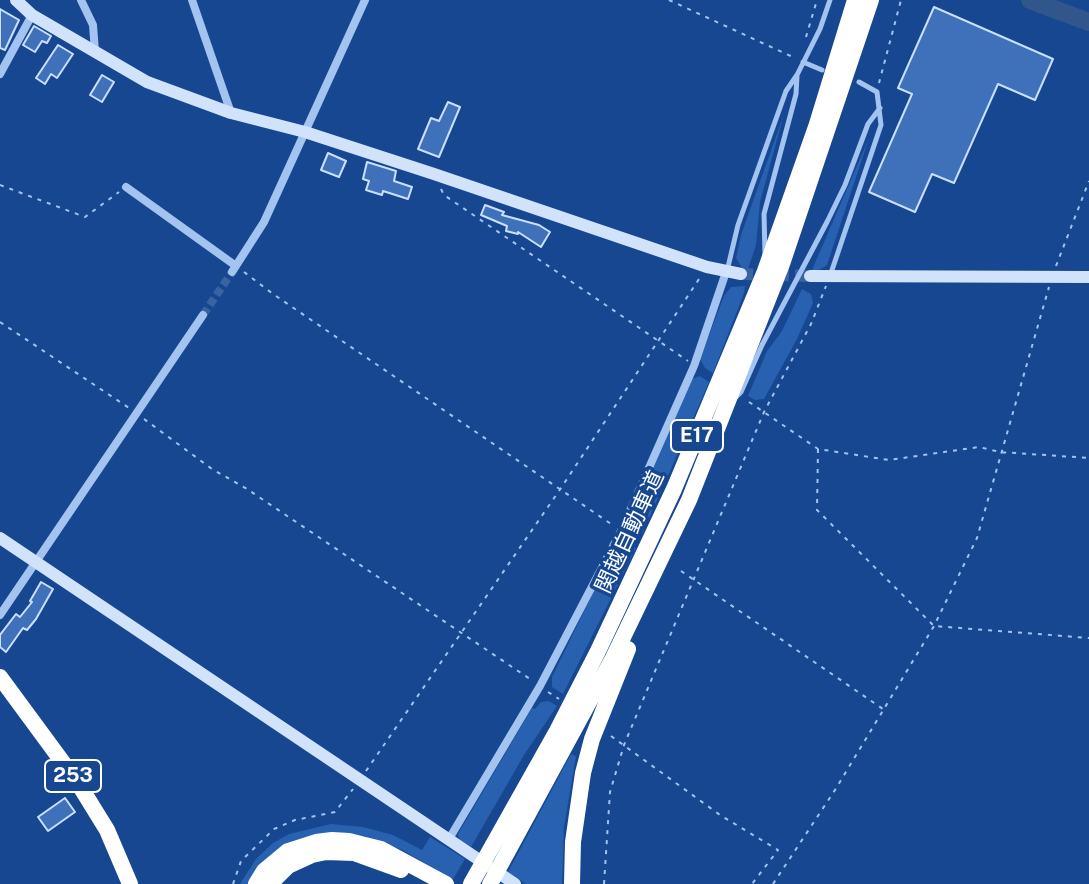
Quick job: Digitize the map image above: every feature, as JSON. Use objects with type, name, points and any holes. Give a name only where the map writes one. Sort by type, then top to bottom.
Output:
[{"type":"highway","name":"関越自動車道","points":[[490,884],[494,853],[598,651],[667,504],[765,271],[816,127],[855,0]]},
{"type":"highway","name":"関越自動車道","points":[[471,884],[494,853],[613,658],[689,500],[782,264],[871,0]]},
{"type":"highway","points":[[572,884],[577,806],[592,739],[689,500]]},
{"type":"highway","name":"253","points":[[0,677],[78,783],[107,830],[130,884]]},
{"type":"highway","points":[[256,884],[264,871],[288,851],[332,840],[381,849],[446,884]]},
{"type":"highway","points":[[270,884],[299,860],[312,855],[341,852],[388,864],[427,884]]},
{"type":"highway","points":[[464,884],[494,853]]},
{"type":"street","points":[[16,0],[32,15],[147,82],[231,113],[305,132],[707,267],[741,274]]},
{"type":"street","points":[[81,0],[93,25],[95,52]]},
{"type":"street","points":[[192,0],[231,113]]},
{"type":"street","points":[[126,187],[234,269],[264,222],[365,0]]},
{"type":"street","points":[[0,74],[32,15]]},
{"type":"street","points":[[449,839],[540,686],[621,531],[694,366],[726,272]]},
{"type":"street","points":[[810,276],[1089,277]]},
{"type":"street","points":[[0,615],[203,315]]},
{"type":"street","points":[[0,538],[515,884]]},
{"type":"lane","points":[[726,272],[738,225],[786,91],[820,29],[830,0]]},
{"type":"lane","points":[[803,62],[822,70]]},
{"type":"lane","points":[[765,271],[764,214],[796,94],[797,75]]},
{"type":"lane","points":[[830,277],[881,125],[877,92],[859,82]]},
{"type":"lane","points":[[725,405],[741,392],[845,185],[868,124],[880,108]]},
{"type":"path","points":[[669,0],[803,62],[803,48],[817,0]]},
{"type":"path","points":[[877,92],[901,0]]},
{"type":"path","points":[[434,174],[444,195],[694,366]]},
{"type":"path","points":[[773,884],[934,626],[977,538],[1052,276],[1089,181]]},
{"type":"path","points":[[0,185],[85,217],[126,187]]},
{"type":"path","points":[[233,884],[241,861],[274,829],[295,820],[335,812],[360,780],[561,488],[707,267]]},
{"type":"path","points":[[234,269],[613,525]]},
{"type":"path","points":[[604,884],[610,792],[624,745],[764,412],[811,324],[830,277]]},
{"type":"path","points":[[0,322],[137,413],[212,469],[247,489],[559,699]]},
{"type":"path","points":[[749,402],[818,449],[889,460],[979,447],[1000,452],[1089,458]]},
{"type":"path","points":[[818,449],[817,510],[934,626],[1089,638]]},
{"type":"path","points":[[681,571],[884,710]]},
{"type":"path","points":[[611,736],[720,815],[778,850],[752,884]]},
{"type":"shaded area","points":[[784,114],[760,202],[756,245],[748,269],[742,268],[736,258],[741,235]]},
{"type":"shaded area","points":[[869,138],[827,265],[812,270]]},
{"type":"shaded area","points":[[745,286],[713,373],[705,368],[700,359],[724,296],[731,287]]},
{"type":"shaded area","points":[[802,289],[811,294],[813,303],[764,399],[755,400],[748,396],[767,351],[782,331]]},
{"type":"shaded area","points":[[700,376],[709,382],[642,534],[631,530],[630,517],[692,379]]},
{"type":"shaded area","points":[[627,543],[636,548],[563,694],[552,687],[552,677],[614,550]]},
{"type":"shaded area","points":[[549,701],[557,706],[524,755],[471,847],[459,840],[458,834],[532,708]]},
{"type":"shaded area","points":[[571,754],[576,756],[564,827],[562,884],[526,884],[508,872]]},
{"type":"shaded area","points":[[331,824],[363,827],[393,835],[422,850],[430,837],[465,859],[453,879],[402,850],[365,836],[349,834],[249,884],[240,884],[256,859],[273,843],[289,834]]},
{"type":"building","points":[[934,7],[1053,59],[1035,100],[998,84],[954,183],[932,174],[915,212],[869,192],[912,94],[898,88]]},
{"type":"building","points":[[0,9],[19,20],[5,50],[0,48]]},
{"type":"building","points":[[34,26],[51,36],[47,43],[42,41],[35,52],[23,45]]},
{"type":"building","points":[[58,45],[73,54],[57,78],[51,74],[45,84],[36,78]]},
{"type":"building","points":[[102,75],[114,82],[102,102],[90,95]]},
{"type":"building","points":[[448,102],[460,107],[439,157],[418,149],[431,118],[439,121]]},
{"type":"building","points":[[328,153],[346,161],[339,177],[321,170]]},
{"type":"building","points":[[367,162],[396,171],[394,181],[412,187],[408,199],[383,191],[382,195],[366,190],[369,181],[363,179]]},
{"type":"building","points":[[485,205],[504,212],[502,215],[539,225],[550,232],[541,247],[518,232],[506,231],[507,226],[481,215]]},
{"type":"building","points":[[41,582],[53,589],[36,619],[27,630],[23,628],[6,652],[0,647],[0,635],[16,614],[20,617],[32,602]]},
{"type":"building","points":[[65,798],[75,812],[48,831],[38,817]]},
{"type":"waterway","points":[[1030,0],[1089,22]]},
{"type":"tunnel","points":[[203,315],[232,272]]},
{"type":"tunnel","points":[[741,274],[810,276]]}]
